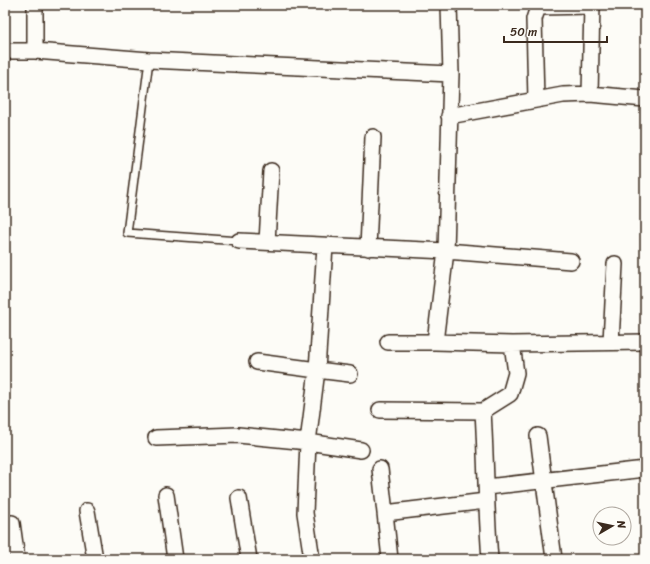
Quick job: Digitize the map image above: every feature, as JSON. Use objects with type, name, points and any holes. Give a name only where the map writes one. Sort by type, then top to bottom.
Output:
[{"type":"street","points":[[35,5],[35,51]]},
{"type":"street","points":[[435,342],[446,251],[448,116],[451,74],[449,5]]},
{"type":"street","points":[[536,100],[534,19],[537,10],[541,7],[592,5],[590,94]]},
{"type":"street","points":[[5,51],[35,51],[148,60],[451,74]]},
{"type":"street","points":[[448,116],[563,95],[590,94],[645,99]]},
{"type":"street","points":[[368,248],[373,136]]},
{"type":"street","points":[[268,242],[271,171]]},
{"type":"street","points":[[239,241],[446,251],[571,261]]},
{"type":"street","points":[[312,559],[305,513],[308,442],[317,370],[325,246]]},
{"type":"street","points":[[611,342],[614,264]]},
{"type":"street","points":[[388,342],[512,344],[645,342]]},
{"type":"street","points":[[380,410],[483,411],[510,394],[516,373],[512,344]]},
{"type":"street","points":[[257,362],[350,374]]},
{"type":"street","points":[[483,411],[490,559]]},
{"type":"street","points":[[156,438],[238,435],[308,442],[361,450]]},
{"type":"street","points":[[538,436],[554,559]]},
{"type":"street","points":[[380,469],[390,559]]},
{"type":"street","points":[[385,513],[545,482],[645,469]]},
{"type":"street","points":[[166,495],[176,559]]},
{"type":"street","points":[[239,498],[249,559]]},
{"type":"street","points":[[87,511],[95,559]]},
{"type":"street","points":[[12,523],[17,559]]},
{"type":"lane","points":[[148,60],[127,233],[239,241]]},
{"type":"building","points":[[5,64],[8,64],[9,101],[5,101]]}]
